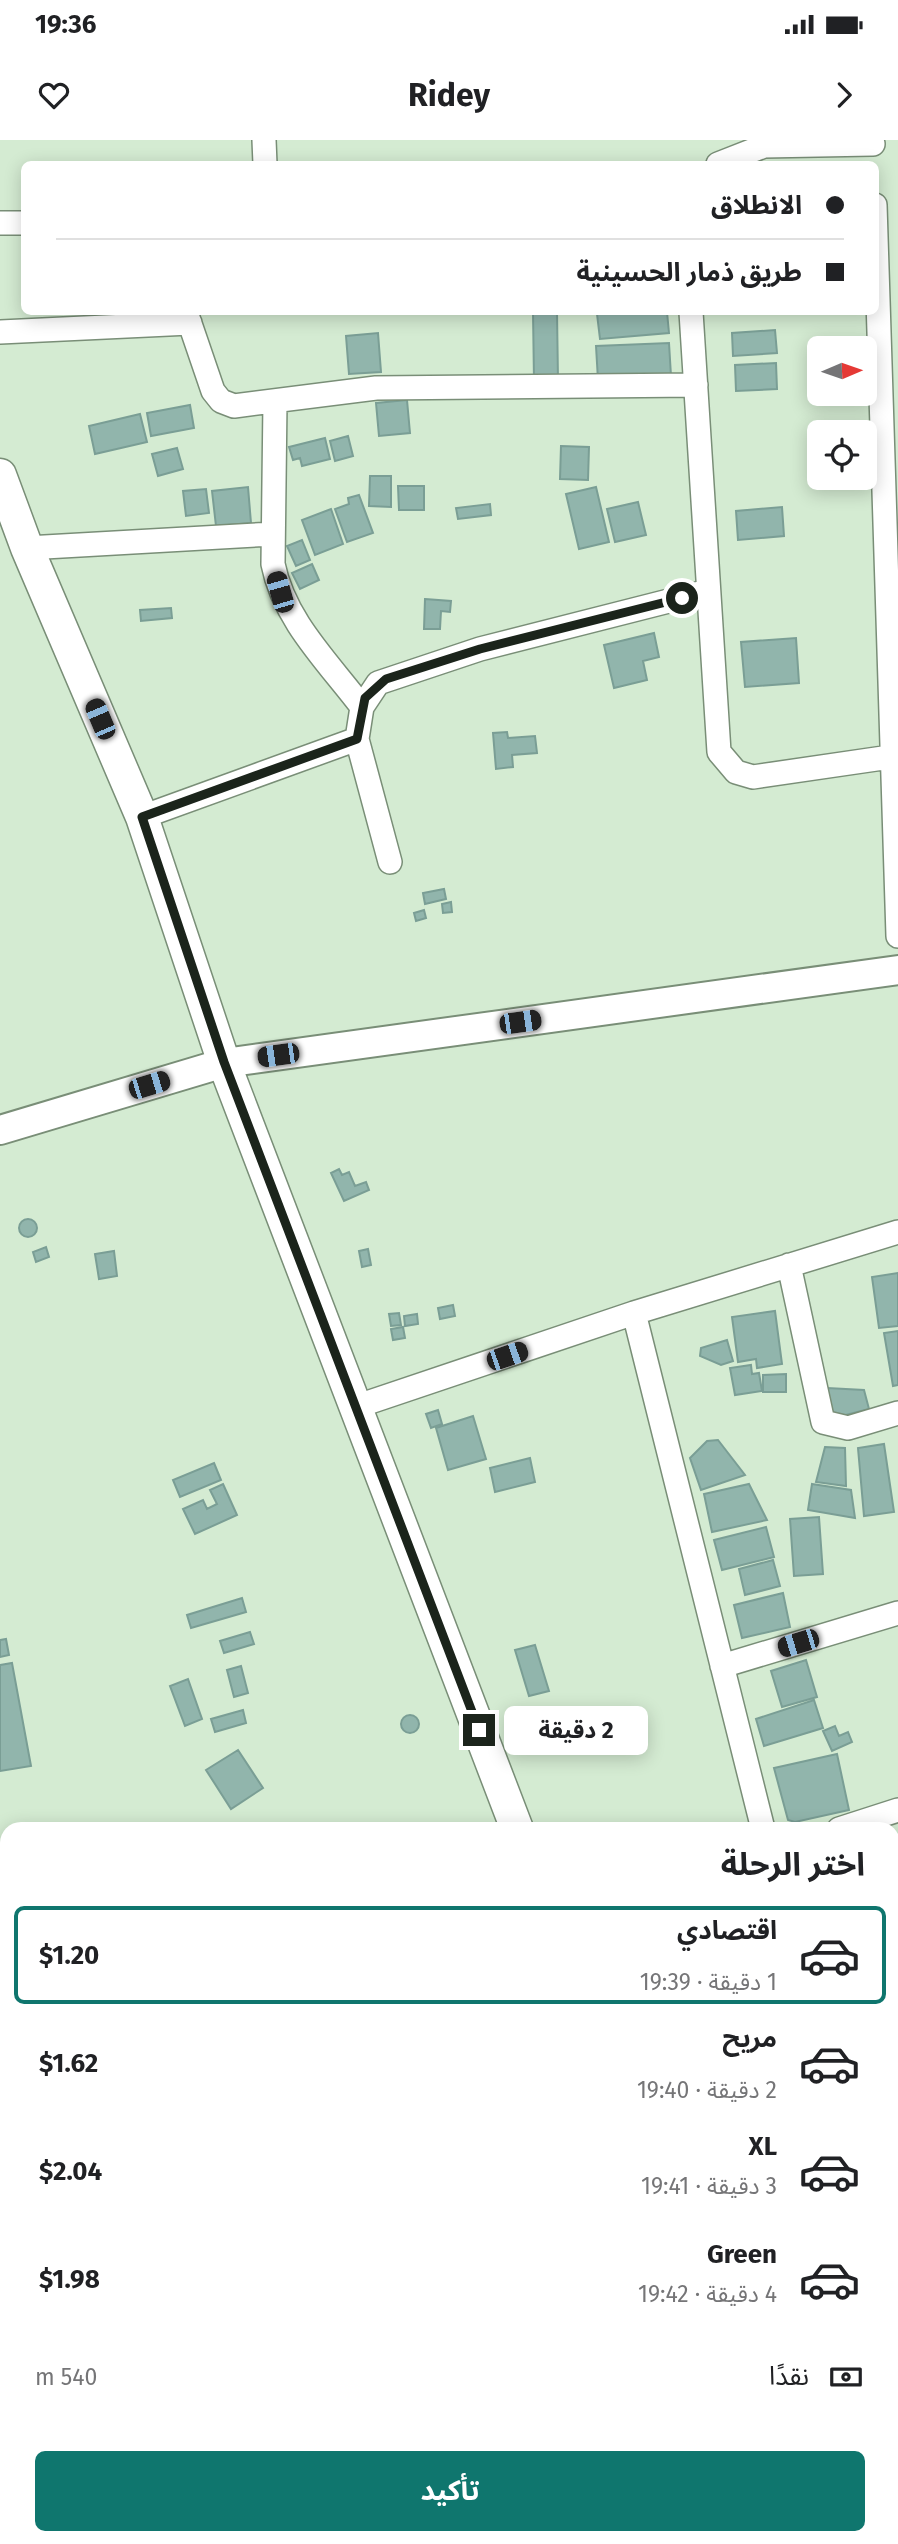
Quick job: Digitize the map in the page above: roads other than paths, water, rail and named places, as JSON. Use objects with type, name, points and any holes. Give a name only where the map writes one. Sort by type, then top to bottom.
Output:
[{"type":"main road","points":[[0,475],[27,548],[142,817],[224,1062],[514,1822]]},
{"type":"street","points":[[264,140],[265,161]]},
{"type":"street","points":[[726,161],[764,146],[873,149]]},
{"type":"street","points":[[0,223],[21,223]]},
{"type":"street","points":[[879,293],[892,578],[894,733],[890,757],[898,936]]},
{"type":"street","points":[[691,315],[717,743],[729,766],[754,777],[890,757]]},
{"type":"street","points":[[0,332],[188,317],[213,391],[220,401],[234,406],[376,388],[696,385]]},
{"type":"street","points":[[275,402],[273,564],[286,605],[362,707]]},
{"type":"street","points":[[27,548],[274,534]]},
{"type":"street","points":[[390,862],[357,739],[362,707],[371,690],[395,676],[480,649],[708,591]]},
{"type":"street","points":[[142,817],[357,739]]},
{"type":"street","points":[[0,1130],[224,1062],[898,970]]},
{"type":"street","points":[[355,1407],[634,1313],[898,1232]]},
{"type":"street","points":[[789,1265],[823,1422],[848,1428],[898,1413]]},
{"type":"street","points":[[634,1313],[761,1822]]},
{"type":"street","points":[[722,1666],[898,1613]]},
{"type":"street","points":[[861,1822],[898,1810]]}]
